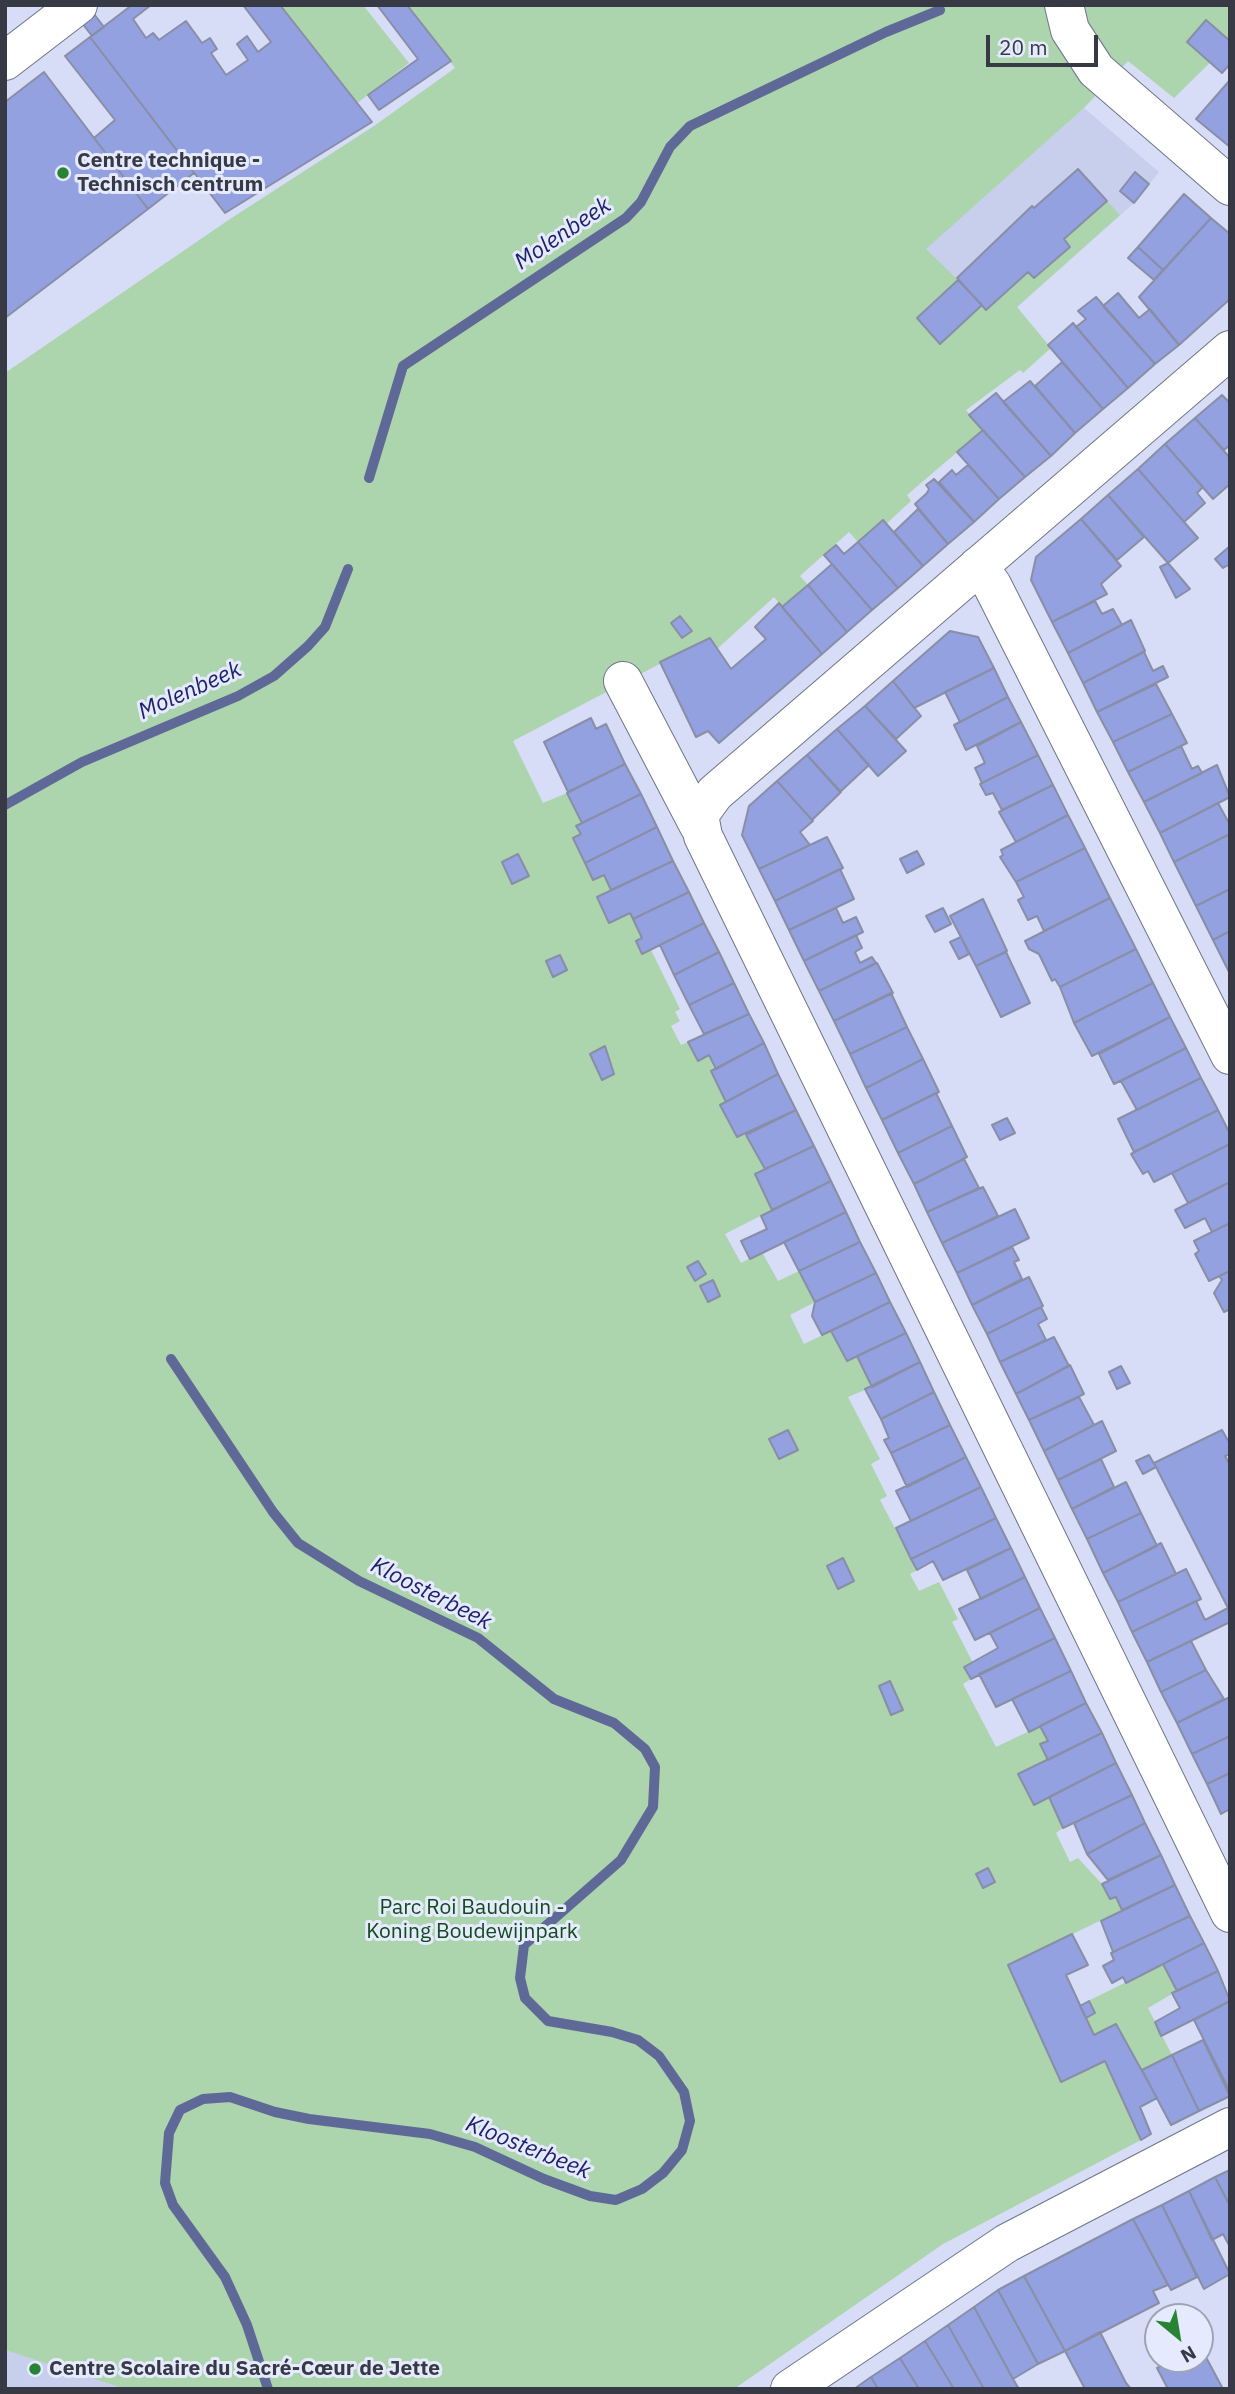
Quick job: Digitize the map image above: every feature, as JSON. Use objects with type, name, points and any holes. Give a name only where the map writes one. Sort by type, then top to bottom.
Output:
[{"type":"street","points":[[5,61],[78,5]]},
{"type":"street","points":[[1064,5],[1070,30],[1096,70],[1230,186]]},
{"type":"street","points":[[699,825],[699,815],[704,804],[715,793],[1230,350]]},
{"type":"street","points":[[978,566],[992,585],[1230,1055]]},
{"type":"street","points":[[624,681],[699,825],[1230,1913]]},
{"type":"street","points":[[790,2389],[1007,2243],[1230,2127]]},
{"type":"shaded area","points":[[1084,108],[1159,172],[1134,203],[813,489],[925,249]]},
{"type":"shaded area","name":"Centre Scolaire du Sacré-Cœur de Jette","points":[[5,2350],[125,2389],[5,2389]]},
{"type":"green space","points":[[280,5],[363,5],[409,63],[356,104]]},
{"type":"green space","name":"Parc Roi Baudouin - Koning Boudewijnpark","points":[[407,5],[1230,5],[1230,43],[1174,98],[1128,61],[1084,108],[926,249],[958,280],[917,318],[940,343],[982,305],[1028,272],[1035,278],[1070,247],[1064,239],[1107,201],[1120,215],[1017,307],[1051,348],[1023,373],[1020,370],[966,410],[983,430],[907,495],[911,501],[886,524],[883,520],[858,542],[849,532],[800,576],[808,585],[782,607],[774,597],[716,650],[709,638],[513,741],[543,803],[567,793],[582,823],[576,826],[581,834],[574,838],[593,880],[604,875],[611,890],[597,898],[609,922],[630,913],[642,938],[636,941],[642,954],[651,950],[680,1009],[675,1012],[680,1021],[671,1026],[681,1045],[688,1042],[698,1061],[709,1055],[726,1102],[720,1106],[736,1137],[746,1135],[765,1169],[755,1175],[772,1210],[725,1234],[741,1263],[762,1252],[778,1281],[799,1271],[815,1302],[790,1315],[804,1344],[831,1331],[846,1361],[857,1356],[872,1387],[848,1397],[880,1459],[871,1464],[887,1496],[880,1500],[917,1570],[910,1574],[919,1591],[939,1582],[958,1619],[952,1622],[973,1663],[965,1667],[971,1679],[963,1684],[996,1747],[1040,1726],[1048,1741],[1041,1745],[1048,1760],[1018,1775],[1034,1805],[1049,1797],[1063,1828],[1056,1833],[1070,1862],[1078,1858],[1102,1884],[1110,1899],[1116,1897],[1122,1910],[1009,1965],[1062,2081],[1105,2061],[1141,2140],[943,2244],[734,2389],[125,2389],[5,2350],[5,373],[230,219],[374,126],[455,68]]},
{"type":"green space","points":[[1163,1964],[1177,1991],[1148,2008],[1172,2055],[1142,2070],[1116,2024],[1094,2035],[1080,2005]]},
{"type":"building","points":[[68,5],[87,5],[104,27],[92,36]]},
{"type":"building","points":[[132,5],[151,5],[133,19],[146,38],[153,33],[159,40],[186,21],[202,43],[210,38],[217,49],[211,53],[226,75],[248,60],[237,44],[247,36],[258,52],[271,42],[243,5],[280,5],[372,122],[225,213],[90,37]]},
{"type":"building","points":[[377,5],[407,5],[451,61],[379,110],[368,95],[418,59]]},
{"type":"building","points":[[1206,20],[1230,41],[1230,64],[1222,73],[1187,42]]},
{"type":"building","points":[[90,37],[194,173],[148,209],[94,138],[115,120],[65,56]]},
{"type":"building","name":"Centre technique - Technisch centrum","points":[[44,72],[148,209],[5,318],[5,102]]},
{"type":"building","points":[[1230,80],[1230,147],[1196,119]]},
{"type":"building","points":[[1078,169],[1107,201],[1064,239],[1070,247],[1034,278],[1028,272],[986,310],[957,278],[1032,206],[1034,208]]},
{"type":"building","points":[[1135,172],[1149,184],[1134,203],[1120,191]]},
{"type":"building","points":[[1184,194],[1211,218],[1163,270],[1138,247]]},
{"type":"building","points":[[1211,218],[1230,234],[1230,299],[1179,345],[1139,297]]},
{"type":"building","points":[[1138,247],[1163,270],[1154,280],[1128,258]]},
{"type":"building","points":[[958,280],[982,305],[940,344],[917,318]]},
{"type":"building","points":[[1118,293],[1139,318],[1150,309],[1179,345],[1155,364],[1103,306]]},
{"type":"building","points":[[1096,297],[1155,364],[1128,388],[1076,327],[1086,319],[1078,311]]},
{"type":"building","points":[[1073,323],[1128,388],[1103,409],[1048,345]]},
{"type":"building","points":[[1062,362],[1103,409],[1075,433],[1035,386]]},
{"type":"building","points":[[1030,381],[1075,433],[1051,456],[1003,402]]},
{"type":"building","points":[[996,393],[1051,456],[1025,477],[969,415]]},
{"type":"building","points":[[1222,395],[1230,403],[1230,445],[1224,450],[1195,418]]},
{"type":"building","points":[[1195,418],[1230,458],[1230,484],[1213,499],[1165,444]]},
{"type":"building","points":[[983,430],[1025,477],[999,499],[957,452]]},
{"type":"building","points":[[1165,444],[1203,487],[1197,493],[1205,503],[1184,522],[1138,469]]},
{"type":"building","points":[[968,465],[999,499],[974,522],[939,482],[952,470],[956,475]]},
{"type":"building","points":[[1138,469],[1198,538],[1168,563],[1108,495]]},
{"type":"building","points":[[934,479],[974,522],[948,544],[915,504],[927,493],[929,489],[926,485]]},
{"type":"building","points":[[1108,495],[1144,537],[1117,560],[1081,519]]},
{"type":"building","points":[[918,509],[948,544],[923,566],[894,532]]},
{"type":"building","points":[[1081,519],[1121,566],[1101,584],[1107,594],[1052,622],[1031,580],[1036,557]]},
{"type":"building","points":[[883,520],[923,566],[898,588],[858,542]]},
{"type":"building","points":[[858,542],[898,588],[872,610],[824,555],[836,545],[844,554]]},
{"type":"building","points":[[1230,546],[1230,564],[1223,568],[1215,559]]},
{"type":"building","points":[[1168,563],[1190,589],[1176,598],[1160,567]]},
{"type":"building","points":[[832,564],[872,610],[847,632],[808,585]]},
{"type":"building","points":[[808,585],[847,632],[822,654],[782,607]]},
{"type":"building","points":[[1095,601],[1102,614],[1113,609],[1122,625],[1068,653],[1052,622]]},
{"type":"building","points":[[779,603],[822,654],[719,743],[708,731],[696,737],[660,662],[710,638],[731,669],[766,639],[755,627]]},
{"type":"building","points":[[680,616],[692,631],[682,638],[671,623]]},
{"type":"building","points":[[1131,620],[1145,651],[1083,683],[1068,653]]},
{"type":"building","points":[[950,631],[978,637],[994,668],[914,708],[893,681]]},
{"type":"building","points":[[1144,652],[1153,671],[1163,666],[1168,677],[1097,712],[1083,683]]},
{"type":"building","points":[[994,668],[1008,697],[960,722],[945,692]]},
{"type":"building","points":[[893,681],[921,716],[896,739],[865,706]]},
{"type":"building","points":[[1156,684],[1172,714],[1113,742],[1097,712]]},
{"type":"building","points":[[1008,697],[1021,722],[966,750],[954,725]]},
{"type":"building","points":[[865,706],[906,751],[878,776],[837,729]]},
{"type":"building","points":[[1172,714],[1187,743],[1128,772],[1113,742]]},
{"type":"building","points":[[591,718],[596,729],[606,724],[625,764],[568,792],[544,742]]},
{"type":"building","points":[[1021,722],[1038,755],[982,783],[975,768],[985,763],[977,746]]},
{"type":"building","points":[[837,729],[869,765],[840,792],[807,755]]},
{"type":"building","points":[[1181,746],[1192,769],[1198,766],[1202,773],[1144,802],[1128,772]]},
{"type":"building","points":[[807,755],[841,792],[812,820],[777,781]]},
{"type":"building","points":[[1038,755],[1053,785],[1002,810],[993,793],[986,795],[980,784]]},
{"type":"building","points":[[625,764],[641,794],[582,823],[567,793]]},
{"type":"building","points":[[1217,765],[1230,797],[1160,833],[1144,802]]},
{"type":"building","points":[[777,781],[813,821],[800,832],[810,845],[759,869],[742,835],[749,806]]},
{"type":"building","points":[[1053,785],[1068,815],[1016,842],[999,812]]},
{"type":"building","points":[[641,794],[657,827],[585,863],[573,838],[581,834],[576,826]]},
{"type":"building","points":[[1218,803],[1230,825],[1230,834],[1174,862],[1160,833]]},
{"type":"building","points":[[1068,815],[1085,848],[1016,882],[1000,857],[1003,855],[1001,850]]},
{"type":"building","points":[[657,827],[673,861],[611,890],[604,875],[593,880],[585,863]]},
{"type":"building","points":[[1230,834],[1230,889],[1196,906],[1174,862]]},
{"type":"building","points":[[827,837],[843,868],[775,901],[759,869]]},
{"type":"building","points":[[1085,848],[1110,898],[1044,931],[1037,916],[1028,920],[1018,900],[1024,897],[1016,882]]},
{"type":"building","points":[[917,851],[924,864],[907,873],[900,859]]},
{"type":"building","points":[[518,854],[529,876],[512,884],[502,862]]},
{"type":"building","points":[[673,861],[689,892],[633,919],[630,913],[609,923],[597,897]]},
{"type":"building","points":[[840,869],[854,899],[789,930],[775,901]]},
{"type":"building","points":[[1230,889],[1230,931],[1213,940],[1196,906]]},
{"type":"building","points":[[689,892],[704,923],[642,954],[636,941],[642,938],[633,919]]},
{"type":"building","points":[[1110,898],[1136,949],[1060,987],[1055,979],[1052,981],[1039,954],[1029,949],[1025,941]]},
{"type":"building","points":[[983,899],[1007,951],[976,966],[950,916]]},
{"type":"building","points":[[836,908],[843,923],[856,917],[863,932],[804,961],[789,930]]},
{"type":"building","points":[[943,908],[951,924],[935,932],[926,916]]},
{"type":"building","points":[[704,923],[719,952],[674,975],[660,945]]},
{"type":"building","points":[[1230,931],[1230,972],[1229,972],[1213,940]]},
{"type":"building","points":[[856,935],[862,948],[855,952],[860,963],[872,957],[876,963],[819,991],[804,961]]},
{"type":"building","points":[[961,937],[969,954],[959,959],[950,942]]},
{"type":"building","points":[[1136,949],[1153,983],[1074,1023],[1060,987]]},
{"type":"building","points":[[719,952],[734,983],[689,1005],[674,975]]},
{"type":"building","points":[[1006,952],[1030,1003],[1001,1017],[976,966]]},
{"type":"building","points":[[560,955],[567,970],[553,977],[546,961]]},
{"type":"building","points":[[877,963],[893,993],[834,1021],[819,991]]},
{"type":"building","points":[[734,983],[749,1014],[704,1034],[689,1005]]},
{"type":"building","points":[[1153,983],[1170,1017],[1092,1056],[1074,1023]]},
{"type":"building","points":[[891,993],[907,1027],[850,1054],[834,1021]]},
{"type":"building","points":[[749,1014],[764,1043],[716,1069],[709,1055],[698,1061],[688,1042]]},
{"type":"building","points":[[1170,1017],[1186,1048],[1114,1084],[1099,1054]]},
{"type":"building","points":[[907,1027],[923,1059],[866,1088],[850,1054]]},
{"type":"building","points":[[764,1043],[778,1074],[726,1102],[711,1071]]},
{"type":"building","points":[[605,1046],[614,1074],[602,1080],[590,1054]]},
{"type":"building","points":[[1186,1048],[1201,1078],[1137,1110],[1121,1081]]},
{"type":"building","points":[[923,1059],[939,1092],[882,1120],[866,1088]]},
{"type":"building","points":[[778,1074],[796,1110],[737,1137],[720,1105]]},
{"type":"building","points":[[1201,1078],[1218,1110],[1134,1152],[1118,1119]]},
{"type":"building","points":[[936,1093],[952,1126],[898,1153],[882,1120]]},
{"type":"building","points":[[796,1110],[814,1146],[765,1169],[746,1135]]},
{"type":"building","points":[[1218,1110],[1230,1134],[1230,1144],[1154,1182],[1148,1171],[1143,1174],[1131,1154]]},
{"type":"building","points":[[1007,1118],[1015,1133],[1000,1140],[992,1125]]},
{"type":"building","points":[[952,1126],[967,1157],[914,1184],[898,1153]]},
{"type":"building","points":[[1230,1144],[1230,1182],[1188,1203],[1172,1173]]},
{"type":"building","points":[[814,1146],[831,1181],[772,1210],[755,1174]]},
{"type":"building","points":[[964,1159],[979,1188],[927,1212],[914,1184]]},
{"type":"building","points":[[831,1181],[846,1212],[750,1259],[741,1241],[767,1229],[761,1216]]},
{"type":"building","points":[[1230,1182],[1230,1223],[1212,1232],[1205,1218],[1185,1228],[1175,1210]]},
{"type":"building","points":[[983,1187],[998,1216],[942,1243],[927,1212]]},
{"type":"building","points":[[1015,1209],[1029,1238],[957,1273],[942,1243]]},
{"type":"building","points":[[846,1212],[860,1242],[799,1271],[784,1242]]},
{"type":"building","points":[[1230,1223],[1230,1271],[1209,1281],[1195,1254],[1199,1251],[1194,1241]]},
{"type":"building","points":[[860,1242],[876,1273],[815,1302],[799,1271]]},
{"type":"building","points":[[1012,1247],[1019,1260],[1014,1262],[1022,1279],[972,1305],[957,1273]]},
{"type":"building","points":[[698,1261],[706,1274],[695,1281],[687,1267]]},
{"type":"building","points":[[1230,1271],[1230,1309],[1224,1312],[1214,1293],[1222,1280],[1219,1276]]},
{"type":"building","points":[[876,1273],[890,1302],[822,1335],[812,1316],[815,1302]]},
{"type":"building","points":[[1029,1277],[1043,1306],[987,1334],[972,1305]]},
{"type":"building","points":[[713,1280],[720,1296],[708,1302],[700,1286]]},
{"type":"building","points":[[890,1302],[906,1333],[847,1361],[831,1331]]},
{"type":"building","points":[[1041,1307],[1047,1319],[1038,1324],[1046,1340],[1000,1362],[987,1334]]},
{"type":"building","points":[[906,1333],[920,1362],[872,1387],[857,1356]]},
{"type":"building","points":[[1054,1337],[1069,1366],[1016,1394],[1000,1362]]},
{"type":"building","points":[[920,1362],[934,1392],[881,1419],[865,1389]]},
{"type":"building","points":[[1070,1365],[1084,1394],[1029,1420],[1016,1394]]},
{"type":"building","points":[[1121,1366],[1130,1383],[1117,1389],[1109,1372]]},
{"type":"building","points":[[934,1392],[950,1425],[891,1453],[884,1440],[889,1438],[881,1419]]},
{"type":"building","points":[[1079,1397],[1094,1425],[1044,1451],[1029,1420]]},
{"type":"building","points":[[1102,1421],[1116,1451],[1058,1480],[1044,1451]]},
{"type":"building","points":[[950,1425],[966,1457],[907,1487],[891,1453]]},
{"type":"building","points":[[788,1430],[798,1450],[779,1459],[769,1439]]},
{"type":"building","points":[[1222,1430],[1230,1444],[1230,1454],[1225,1456],[1230,1465],[1229,1610],[1154,1463]]},
{"type":"building","points":[[1149,1455],[1156,1467],[1143,1474],[1136,1461]]},
{"type":"building","points":[[966,1457],[981,1487],[911,1521],[896,1491]]},
{"type":"building","points":[[1101,1459],[1114,1487],[1072,1509],[1058,1480]]},
{"type":"building","points":[[1126,1482],[1141,1513],[1087,1539],[1072,1509]]},
{"type":"building","points":[[981,1487],[996,1518],[911,1559],[896,1528]]},
{"type":"building","points":[[1141,1513],[1157,1546],[1103,1573],[1087,1539]]},
{"type":"building","points":[[996,1518],[1011,1548],[943,1580],[933,1561],[917,1570],[911,1559]]},
{"type":"building","points":[[1161,1543],[1176,1574],[1118,1602],[1103,1573]]},
{"type":"building","points":[[1011,1548],[1025,1577],[981,1599],[967,1570]]},
{"type":"building","points":[[843,1558],[854,1581],[838,1589],[827,1566]]},
{"type":"building","points":[[1186,1569],[1201,1599],[1132,1632],[1118,1602]]},
{"type":"building","points":[[1025,1577],[1040,1608],[975,1640],[959,1609]]},
{"type":"building","points":[[1196,1601],[1205,1620],[1228,1608],[1230,1622],[1147,1662],[1132,1632]]},
{"type":"building","points":[[1040,1608],[1055,1638],[971,1679],[964,1667],[998,1648],[990,1633]]},
{"type":"building","points":[[1055,1638],[1071,1671],[996,1707],[979,1674]]},
{"type":"building","points":[[1191,1641],[1206,1670],[1161,1692],[1147,1662]]},
{"type":"building","points":[[1206,1670],[1224,1699],[1177,1723],[1161,1692]]},
{"type":"building","points":[[1071,1671],[1086,1703],[1029,1732],[1012,1699]]},
{"type":"building","points":[[890,1681],[903,1710],[891,1715],[879,1686]]},
{"type":"building","points":[[1230,1697],[1230,1736],[1192,1754],[1177,1723]]},
{"type":"building","points":[[1086,1703],[1102,1733],[1048,1760],[1040,1744],[1048,1741],[1040,1726]]},
{"type":"building","points":[[1102,1733],[1116,1763],[1034,1805],[1018,1774]]},
{"type":"building","points":[[1230,1736],[1230,1773],[1207,1784],[1192,1754]]},
{"type":"building","points":[[1116,1763],[1132,1795],[1063,1828],[1049,1797]]},
{"type":"building","points":[[1230,1773],[1230,1809],[1221,1814],[1207,1784]]},
{"type":"building","points":[[1132,1795],[1145,1823],[1087,1854],[1074,1823]]},
{"type":"building","points":[[1145,1823],[1161,1855],[1108,1880],[1087,1854]]},
{"type":"building","points":[[1161,1855],[1175,1885],[1122,1910],[1116,1897],[1110,1899],[1102,1884]]},
{"type":"building","points":[[988,1868],[995,1882],[983,1888],[976,1874]]},
{"type":"building","points":[[1175,1885],[1190,1916],[1113,1952],[1101,1921]]},
{"type":"building","points":[[1190,1916],[1204,1943],[1126,1983],[1123,1977],[1112,1983],[1103,1966],[1114,1960],[1111,1953]]},
{"type":"building","points":[[1072,1934],[1088,1965],[1066,1975],[1094,2035],[1116,2024],[1157,2098],[1140,2107],[1151,2134],[1141,2140],[1105,2061],[1061,2082],[1008,1965]]},
{"type":"building","points":[[1204,1943],[1218,1971],[1177,1991],[1163,1964]]},
{"type":"building","points":[[1218,1971],[1230,2001],[1161,2036],[1155,2022],[1180,2008],[1172,1993]]},
{"type":"building","points":[[1089,2001],[1095,2013],[1086,2018],[1080,2006]]},
{"type":"building","points":[[1230,2001],[1230,2092],[1194,2020]]},
{"type":"building","points":[[1203,2040],[1230,2096],[1199,2111],[1172,2055]]},
{"type":"building","points":[[1172,2055],[1199,2111],[1171,2125],[1142,2070]]},
{"type":"building","points":[[1230,2170],[1230,2206],[1215,2177]]},
{"type":"building","points":[[1215,2177],[1230,2206],[1230,2247],[1223,2234],[1212,2240],[1189,2191]]},
{"type":"building","points":[[1189,2191],[1230,2274],[1204,2289],[1162,2205]]},
{"type":"building","points":[[1162,2205],[1197,2277],[1171,2290],[1133,2219]]},
{"type":"building","points":[[1133,2219],[1168,2285],[1153,2291],[1159,2303],[1144,2303],[1144,2311],[1065,2351],[1024,2276]]},
{"type":"building","points":[[1024,2276],[1065,2351],[1038,2364],[998,2290]]},
{"type":"building","points":[[998,2290],[1038,2364],[1013,2379],[974,2307]]},
{"type":"building","points":[[974,2307],[1019,2389],[984,2389],[948,2325]]},
{"type":"building","points":[[948,2325],[984,2389],[954,2389],[925,2341]]},
{"type":"building","points":[[1100,2332],[1131,2389],[1085,2389],[1065,2351]]},
{"type":"building","points":[[925,2341],[954,2389],[919,2389],[900,2358]]},
{"type":"building","points":[[900,2358],[919,2389],[878,2389],[871,2377]]},
{"type":"building","points":[[1214,2372],[1223,2389],[1168,2389],[1160,2373]]},
{"type":"building","points":[[871,2377],[878,2389],[854,2389]]},
{"type":"waterway","name":"Molenbeek","points":[[369,478],[403,366],[626,218],[641,202],[670,147],[690,126],[886,32],[940,10]]},
{"type":"waterway","name":"Molenbeek","points":[[5,805],[82,762],[238,696],[274,676],[325,627],[348,569]]},
{"type":"waterway","name":"Kloosterbeek","points":[[171,1359],[273,1512],[298,1543],[359,1581],[478,1638],[554,1699],[614,1723],[645,1749],[655,1767],[653,1807],[621,1860],[524,1945],[520,1978],[525,1998],[548,2021],[612,2032],[638,2040],[659,2056],[684,2092],[690,2121],[682,2150],[663,2173],[642,2189],[616,2200],[590,2196],[544,2179],[475,2147],[430,2134],[309,2119],[275,2112],[230,2097],[203,2099],[180,2110],[169,2133],[165,2183],[173,2205],[225,2277],[247,2325],[268,2389]]},
{"type":"place","name":"Centre technique - Technisch centrum","points":[[63,173]]},
{"type":"place","name":"Centre Scolaire du Sacré-Cœur de Jette","points":[[35,2369]]}]
